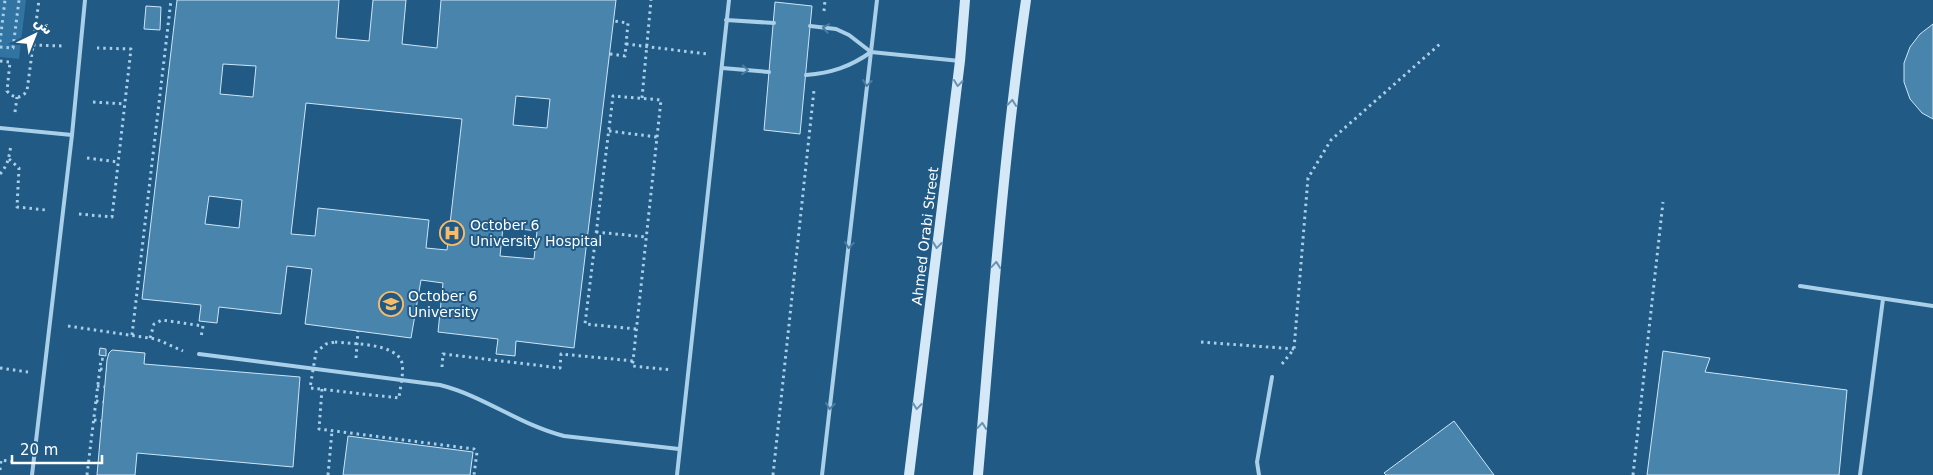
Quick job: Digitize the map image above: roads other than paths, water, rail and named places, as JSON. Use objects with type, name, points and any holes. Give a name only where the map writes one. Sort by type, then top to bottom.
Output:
[{"type":"main road","name":"Ahmed Orabi Street","points":[[909,475],[960,61],[965,0]]},
{"type":"main road","points":[[978,475],[1004,174],[1026,0]]},
{"type":"lane","points":[[32,475],[86,0]]},
{"type":"lane","points":[[677,475],[729,0]]},
{"type":"lane","points":[[822,475],[877,0]]},
{"type":"lane","points":[[726,20],[774,23]]},
{"type":"lane","points":[[810,26],[836,30],[849,35],[871,52],[960,61]]},
{"type":"lane","points":[[806,75],[845,68],[871,52]]},
{"type":"lane","points":[[722,68],[769,72]]},
{"type":"lane","points":[[0,128],[72,135]]},
{"type":"lane","points":[[1800,286],[1933,306]]},
{"type":"lane","points":[[1860,475],[1883,299]]},
{"type":"lane","points":[[198,354],[440,385],[464,392],[521,422],[549,433],[679,449]]},
{"type":"lane","points":[[1259,475],[1258,462],[1272,377]]},
{"type":"place","name":"October 6 University Hospital","points":[[452,233]]},
{"type":"place","name":"October 6 University","points":[[391,304]]}]
